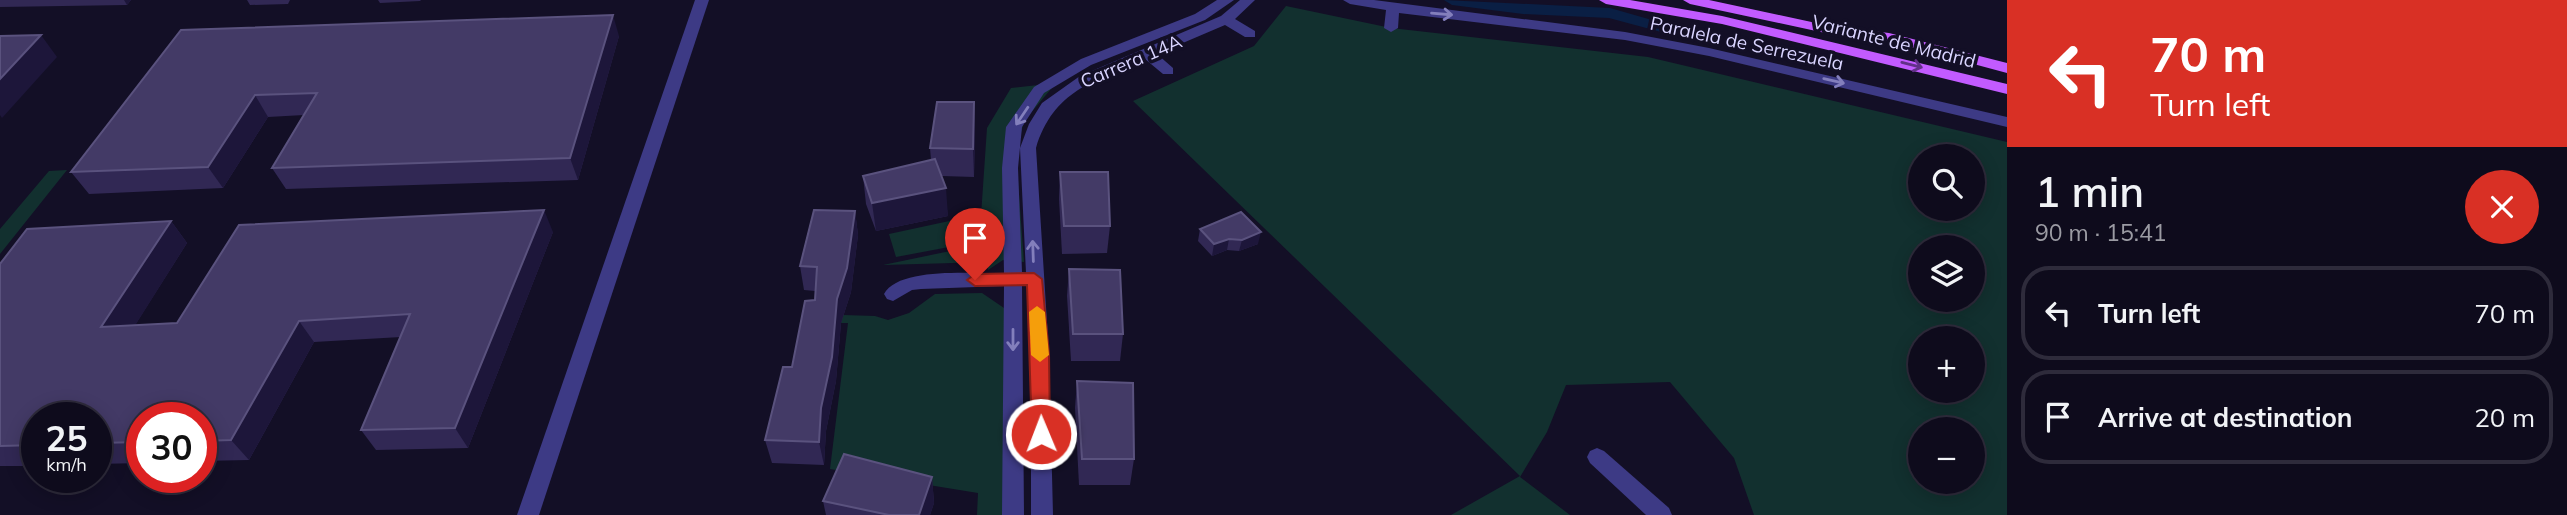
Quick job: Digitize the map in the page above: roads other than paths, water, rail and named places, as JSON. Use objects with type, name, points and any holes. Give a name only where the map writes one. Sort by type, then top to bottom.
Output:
[{"type":"main road","name":"Variante de Madrid","points":[[1606,0],[1722,20],[2007,89]]},
{"type":"main road","name":"Variante de Madrid","points":[[1690,0],[1830,30],[1889,37],[2007,68]]},
{"type":"main road","points":[[1739,0],[1889,37]]},
{"type":"street","points":[[528,515],[702,0]]},
{"type":"street","name":"Carrera 14A","points":[[1013,515],[1010,168],[1014,127],[1039,90],[1086,62],[1200,17],[1227,0]]},
{"type":"street","name":"Carrera 14A","points":[[1042,515],[1040,354],[1028,148],[1035,123],[1046,106],[1062,92],[1226,19],[1248,0]]},
{"type":"street","name":"Paralela de Serrezuela","points":[[1350,0],[1393,8],[1625,36],[1709,52],[2003,123]]},
{"type":"street","points":[[1391,28],[1393,8]]},
{"type":"street","points":[[1226,19],[1250,33]]},
{"type":"street","points":[[1147,53],[1168,71]]},
{"type":"street","points":[[893,294],[907,284],[921,282],[1034,279]]},
{"type":"street","points":[[1597,457],[1661,515]]},
{"type":"waterway","points":[[1452,0],[1523,9],[1610,13],[1661,27]]}]
